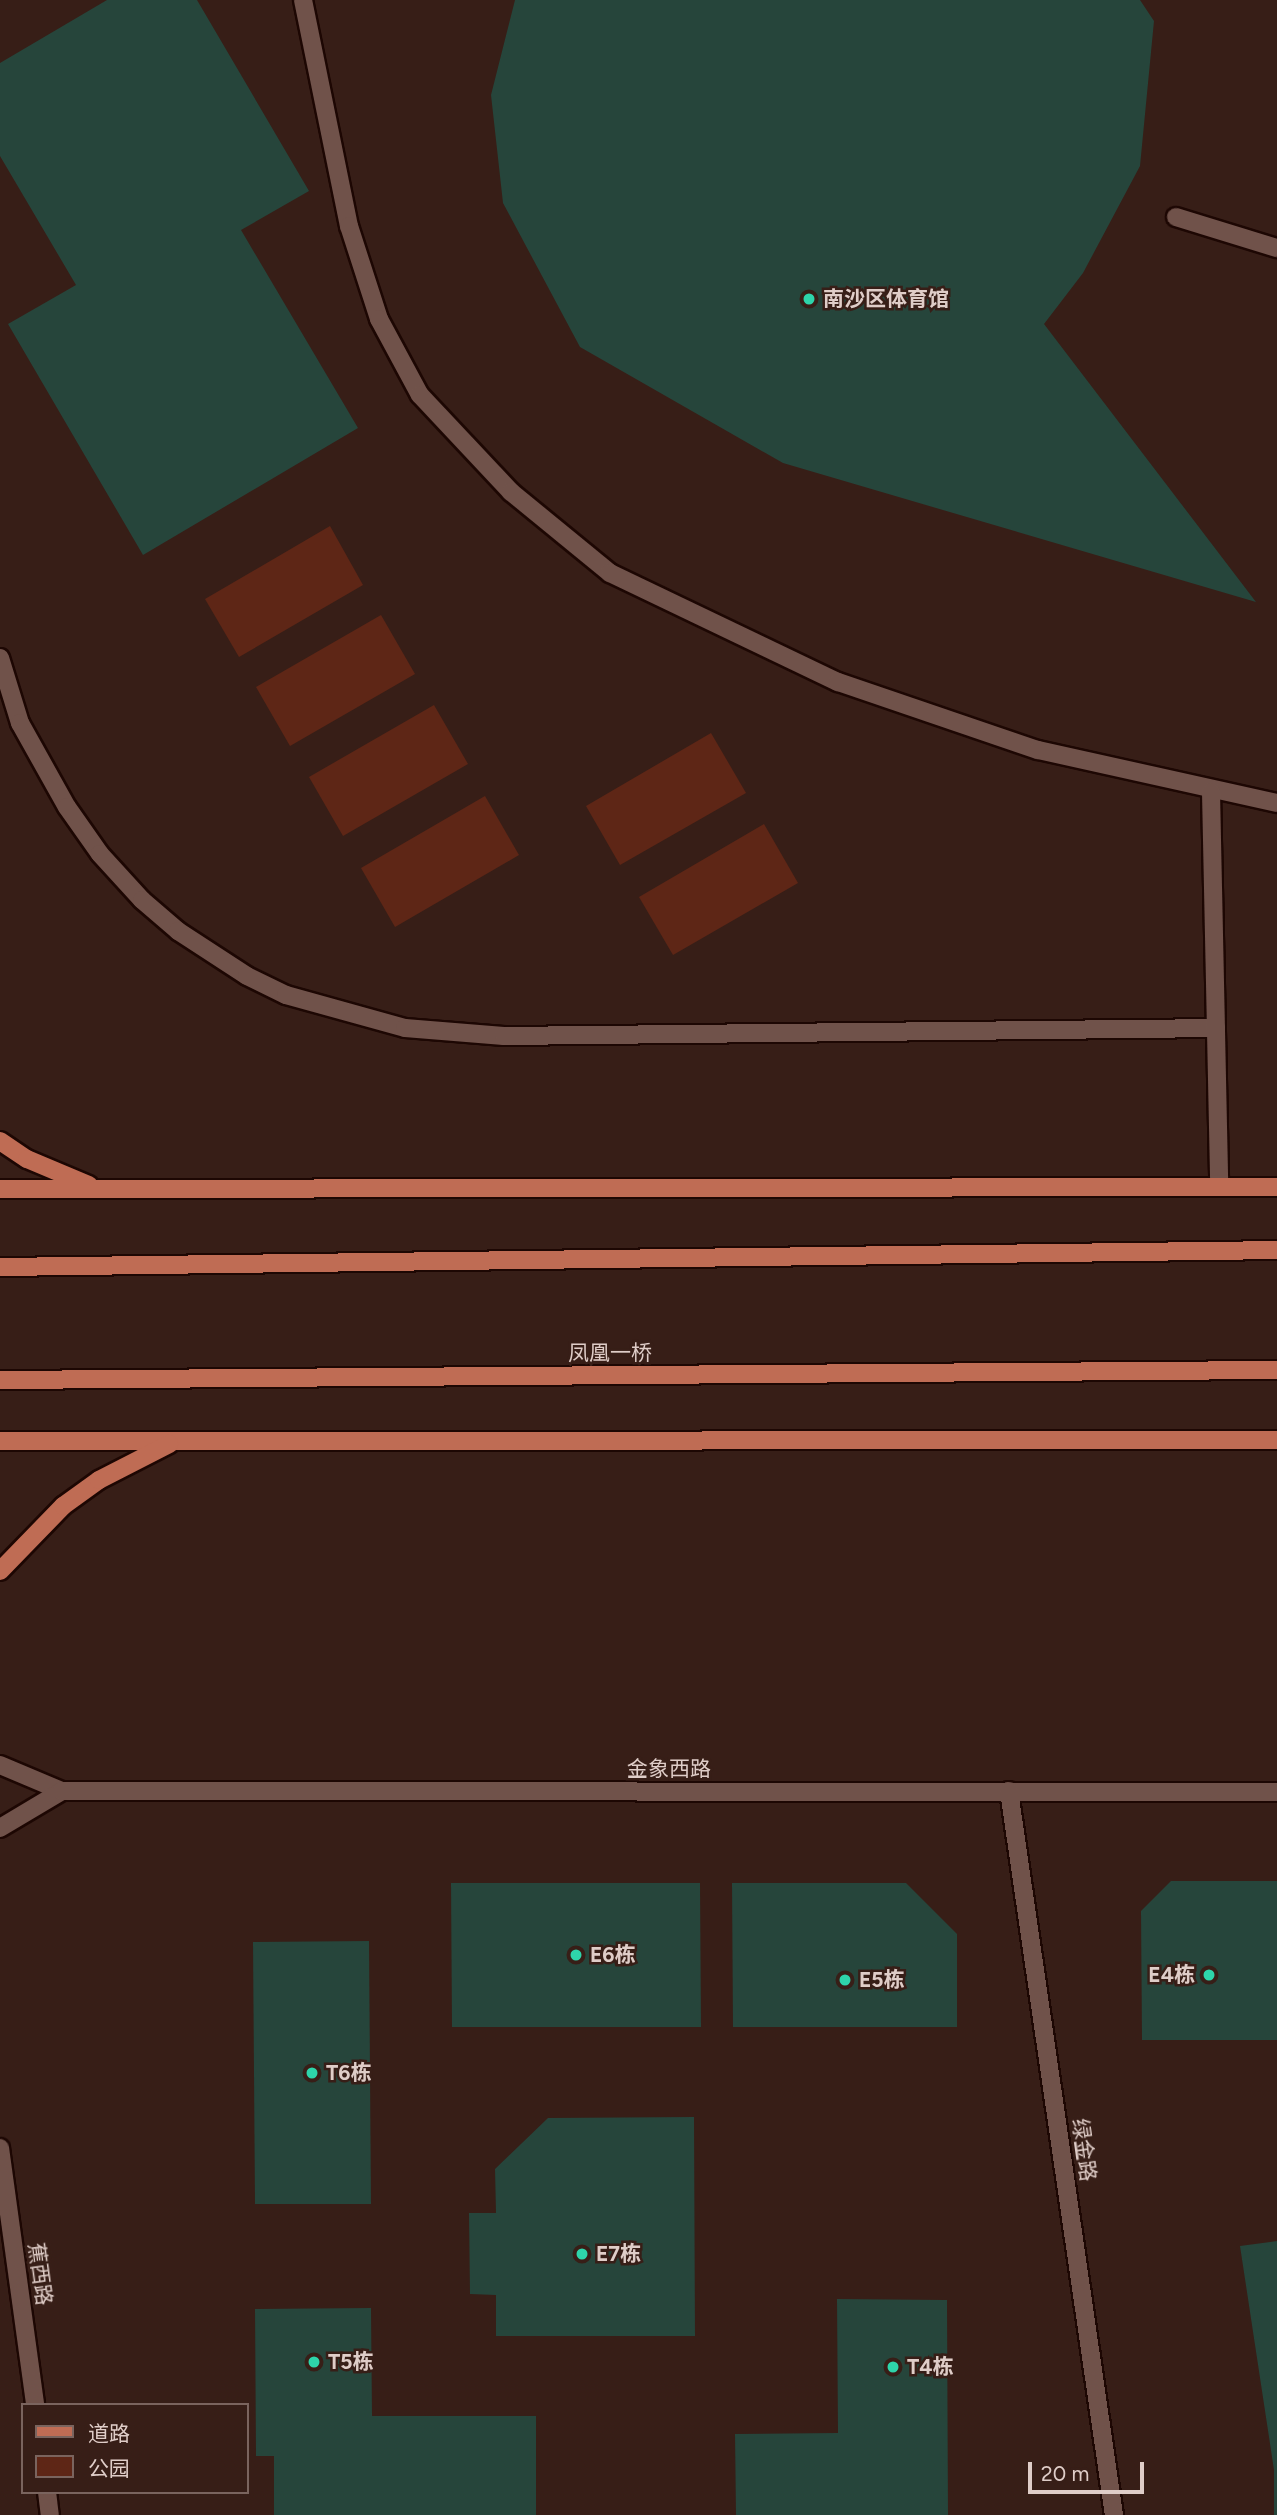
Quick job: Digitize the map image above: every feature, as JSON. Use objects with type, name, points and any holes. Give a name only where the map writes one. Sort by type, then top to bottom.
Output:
[{"type":"main road","points":[[0,1141],[27,1159],[99,1189]]},
{"type":"main road","points":[[0,1189],[1277,1187]]},
{"type":"main road","points":[[0,1267],[1200,1248],[1277,1250]]},
{"type":"main road","name":"凤凰一桥","points":[[0,1380],[1277,1370]]},
{"type":"main road","points":[[0,1441],[1277,1440]]},
{"type":"main road","points":[[0,1571],[64,1506],[137,1458],[177,1441]]},
{"type":"street","points":[[303,0],[349,226],[379,319],[420,395],[511,492],[610,573],[838,682],[1038,750],[1211,792],[1277,803]]},
{"type":"street","points":[[1176,217],[1277,248]]},
{"type":"street","points":[[0,658],[20,723],[67,807],[100,854],[142,900],[178,931],[247,976],[286,995],[405,1028],[504,1036],[1216,1028]]},
{"type":"street","points":[[1211,792],[1219,1187]]},
{"type":"street","points":[[0,1765],[62,1791]]},
{"type":"street","points":[[0,1828],[62,1791]]},
{"type":"street","name":"金象西路","points":[[62,1791],[1277,1792]]},
{"type":"street","name":"绿金路","points":[[1009,1791],[1114,2515]]},
{"type":"street","name":"蕉西路","points":[[0,2148],[35,2403]]},
{"type":"street","points":[[47,2494],[50,2515]]},
{"type":"green space","points":[[330,526],[363,585],[239,657],[205,599]]},
{"type":"green space","points":[[381,615],[415,674],[290,746],[256,687]]},
{"type":"green space","points":[[434,705],[468,764],[343,836],[309,777]]},
{"type":"green space","points":[[711,733],[746,793],[620,865],[586,806]]},
{"type":"green space","points":[[485,796],[519,855],[395,927],[361,868]]},
{"type":"green space","points":[[764,824],[798,883],[673,955],[639,897]]},
{"type":"building","points":[[107,0],[197,0],[309,191],[241,230],[358,428],[143,555],[8,324],[76,285],[0,156],[0,63]]},
{"type":"building","name":"南沙区体育馆","points":[[515,0],[1140,0],[1154,21],[1140,166],[1083,273],[1044,324],[1256,602],[783,463],[580,347],[503,203],[491,95]]},
{"type":"building","name":"E4栋","points":[[1171,1881],[1277,1881],[1277,2040],[1142,2040],[1141,1911]]},
{"type":"building","name":"E6栋","points":[[451,1883],[700,1883],[701,2027],[452,2027]]},
{"type":"building","name":"E5栋","points":[[732,1883],[906,1883],[957,1934],[957,2027],[733,2027]]},
{"type":"building","name":"T6栋","points":[[369,1941],[371,2204],[255,2204],[253,1942]]},
{"type":"building","name":"E7栋","points":[[694,2117],[695,2336],[496,2336],[496,2295],[470,2294],[469,2213],[496,2213],[495,2169],[548,2118]]},
{"type":"building","points":[[1277,2241],[1277,2515],[1274,2515],[1274,2470],[1240,2246]]},
{"type":"building","name":"T4栋","points":[[837,2299],[947,2300],[948,2515],[736,2515],[735,2434],[838,2433]]},
{"type":"building","name":"T5栋","points":[[371,2308],[372,2416],[536,2416],[536,2515],[274,2515],[274,2456],[256,2456],[255,2309]]},
{"type":"place","name":"南沙区体育馆","points":[[809,299]]},
{"type":"place","name":"E6栋","points":[[576,1955]]},
{"type":"place","name":"E4栋","points":[[1209,1975]]},
{"type":"place","name":"E5栋","points":[[845,1980]]},
{"type":"place","name":"T6栋","points":[[312,2073]]},
{"type":"place","name":"E7栋","points":[[582,2254]]},
{"type":"place","name":"T5栋","points":[[314,2362]]},
{"type":"place","name":"T4栋","points":[[893,2367]]}]
